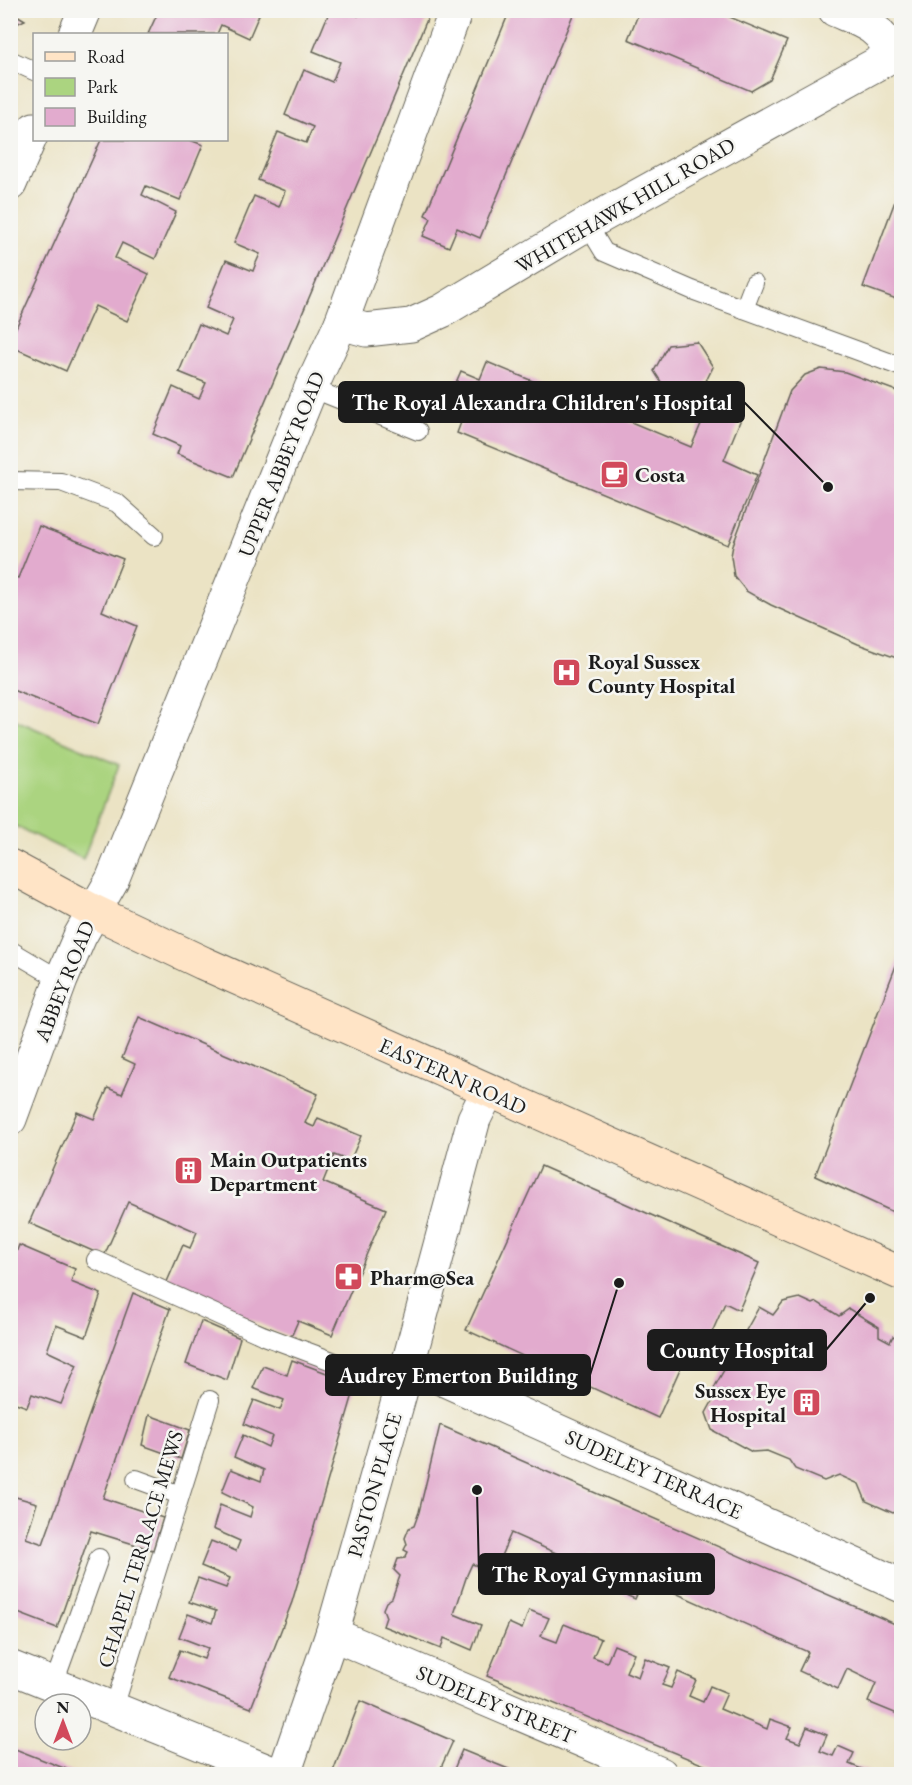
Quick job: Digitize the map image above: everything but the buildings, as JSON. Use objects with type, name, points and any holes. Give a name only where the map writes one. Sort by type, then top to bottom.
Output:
[{"type":"street","points":[[75,33],[85,10]]},
{"type":"street","name":"UPPER ABBEY ROAD","points":[[93,911],[112,880],[311,388],[341,323],[456,10]]},
{"type":"street","points":[[835,10],[873,27],[897,52]]},
{"type":"street","name":"WHITEHAWK HILL ROAD","points":[[341,323],[366,330],[411,325],[442,311],[587,224],[897,52]]},
{"type":"street","points":[[10,184],[33,131]]},
{"type":"street","name":"EASTERN ROAD","points":[[10,866],[93,911],[488,1091],[902,1274]]},
{"type":"street","name":"ABBEY ROAD","points":[[10,1119],[61,980],[93,911]]},
{"type":"street","name":"PASTON PLACE","points":[[284,1774],[332,1634],[474,1119],[488,1091]]},
{"type":"street","name":"SUDELEY TERRACE","points":[[407,1363],[902,1586]]},
{"type":"street","name":"SUDELEY STREET","points":[[332,1634],[661,1774]]},
{"type":"street","points":[[10,1667],[113,1711],[275,1774]]},
{"type":"lane","points":[[10,60],[33,71]]},
{"type":"lane","points":[[587,224],[604,252],[692,290],[902,367]]},
{"type":"lane","points":[[744,309],[754,283]]},
{"type":"lane","points":[[311,388],[418,431]]},
{"type":"lane","points":[[10,482],[61,482],[117,503],[154,536]]},
{"type":"lane","points":[[10,950],[61,980]]},
{"type":"lane","points":[[96,1260],[262,1335],[370,1375],[400,1394]]},
{"type":"lane","name":"CHAPEL TERRACE MEWS","points":[[113,1711],[210,1400]]},
{"type":"lane","points":[[135,1479],[180,1495]]},
{"type":"lane","points":[[53,1686],[99,1558]]},
{"type":"green space","points":[[11,718],[119,765],[83,859],[11,824]]},
{"type":"place","name":"Costa","points":[[614,474]]},
{"type":"place","name":"The Royal Alexandra Children's Hospital","points":[[828,487]]},
{"type":"place","name":"Royal Sussex County Hospital","points":[[567,673]]},
{"type":"place","name":"Main Outpatients Department","points":[[189,1171]]},
{"type":"place","name":"Pharm@Sea","points":[[349,1277]]},
{"type":"place","name":"Audrey Emerton Building","points":[[619,1283]]},
{"type":"place","name":"County Hospital","points":[[870,1298]]},
{"type":"place","name":"Sussex Eye Hospital","points":[[807,1402]]},
{"type":"place","name":"The Royal Gymnasium","points":[[477,1490]]}]
